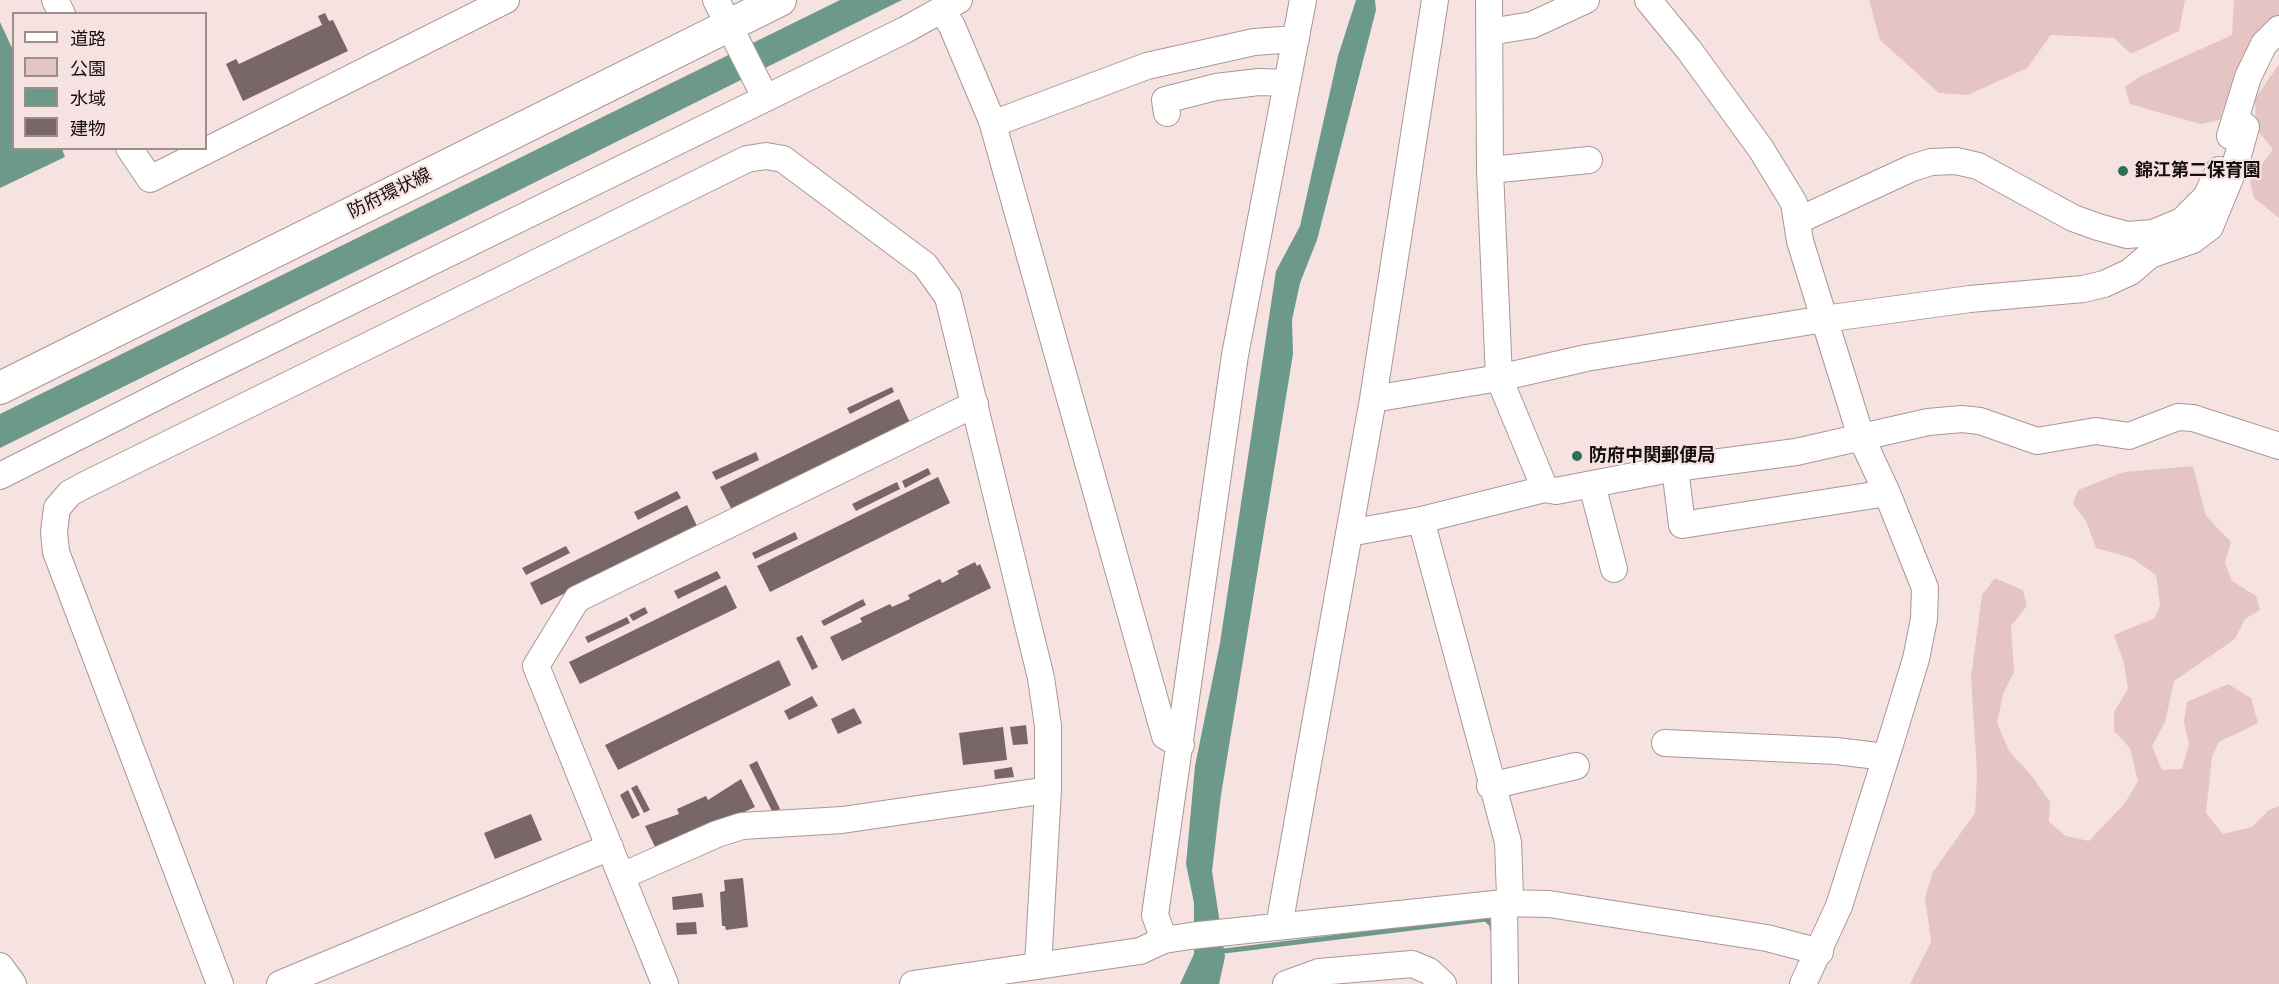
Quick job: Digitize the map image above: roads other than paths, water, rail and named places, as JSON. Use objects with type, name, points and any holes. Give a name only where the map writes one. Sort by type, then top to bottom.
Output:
[{"type":"main road","name":"防府環状線","points":[[0,388],[723,13],[780,0]]},
{"type":"street","points":[[130,150],[150,179],[506,0]]},
{"type":"street","points":[[1164,940],[1155,915],[1235,355],[1303,0]]},
{"type":"street","points":[[1280,926],[1373,399],[1435,0]]},
{"type":"street","points":[[1489,0],[1490,170],[1499,378],[1545,489]]},
{"type":"street","points":[[1489,33],[1532,25],[1586,0]]},
{"type":"street","points":[[1648,0],[1689,50],[1761,149],[1794,203],[1800,241],[1861,437],[1887,493],[1925,588],[1924,619],[1916,659],[1886,757],[1839,906],[1820,952],[1803,984]]},
{"type":"street","points":[[0,476],[763,93],[950,6],[952,26],[992,121],[1165,736],[1181,745]]},
{"type":"street","points":[[723,13],[763,93]]},
{"type":"street","points":[[1797,221],[1912,168],[1931,162],[1956,161],[1978,166],[2073,218],[2127,235],[2153,233],[2182,221],[2206,197],[2223,160],[2248,77],[2264,44],[2279,29]]},
{"type":"street","points":[[992,121],[1003,120],[1147,66],[1254,42],[1296,39]]},
{"type":"street","points":[[1167,113],[1165,100],[1175,97],[1216,87],[1259,82],[1287,83]]},
{"type":"street","points":[[1373,399],[1499,378],[1586,358],[1824,319],[1970,299],[2083,289],[2104,284],[2130,272],[2150,255],[2193,240],[2210,227],[2235,166],[2246,128],[2235,119]]},
{"type":"street","points":[[220,984],[56,552],[54,532],[57,508],[70,493],[747,159],[766,156],[783,159],[925,265],[948,297],[1041,678],[1048,726],[1048,790],[1038,966]]},
{"type":"street","points":[[1490,170],[1589,160]]},
{"type":"street","points":[[666,984],[536,666],[577,599],[975,404]]},
{"type":"street","points":[[1349,533],[1421,520],[1545,489],[1556,491],[1674,468],[1796,452],[1928,422],[1962,419],[1980,421],[2037,441],[2096,431],[2129,436],[2178,417],[2193,418],[2279,446]]},
{"type":"street","points":[[1674,468],[1682,525],[1887,493]]},
{"type":"street","points":[[1592,484],[1614,569]]},
{"type":"street","points":[[1421,520],[1491,786],[1508,842],[1510,896],[1504,903],[1505,984]]},
{"type":"street","points":[[1665,743],[1836,751],[1886,757]]},
{"type":"street","points":[[1491,786],[1576,766]]},
{"type":"street","points":[[622,876],[717,834],[742,826],[842,820],[1048,790]]},
{"type":"street","points":[[280,984],[610,847]]},
{"type":"street","points":[[913,984],[1140,951],[1164,940],[1190,936],[1504,903],[1549,904],[1767,938],[1820,952]]},
{"type":"street","points":[[1286,984],[1319,972],[1412,964],[1429,971],[1443,984]]},
{"type":"street","points":[[0,966],[13,984]]},
{"type":"water","points":[[840,0],[902,0],[0,448],[0,414]]},
{"type":"water","points":[[1356,0],[1375,0],[1376,10],[1317,240],[1300,283],[1292,320],[1293,354],[1221,795],[1212,871],[1225,957],[1219,984],[1180,984],[1194,954],[1194,903],[1186,864],[1195,766],[1220,643],[1276,271],[1300,226],[1338,56]]},
{"type":"water","points":[[0,22],[12,48],[12,150],[62,150],[65,157],[0,188]]},
{"type":"waterway","points":[[1224,951],[1486,919],[1492,928]]},
{"type":"place","name":"錦江第二保育園","points":[[2123,171]]},
{"type":"place","name":"防府中関郵便局","points":[[1577,456]]}]
